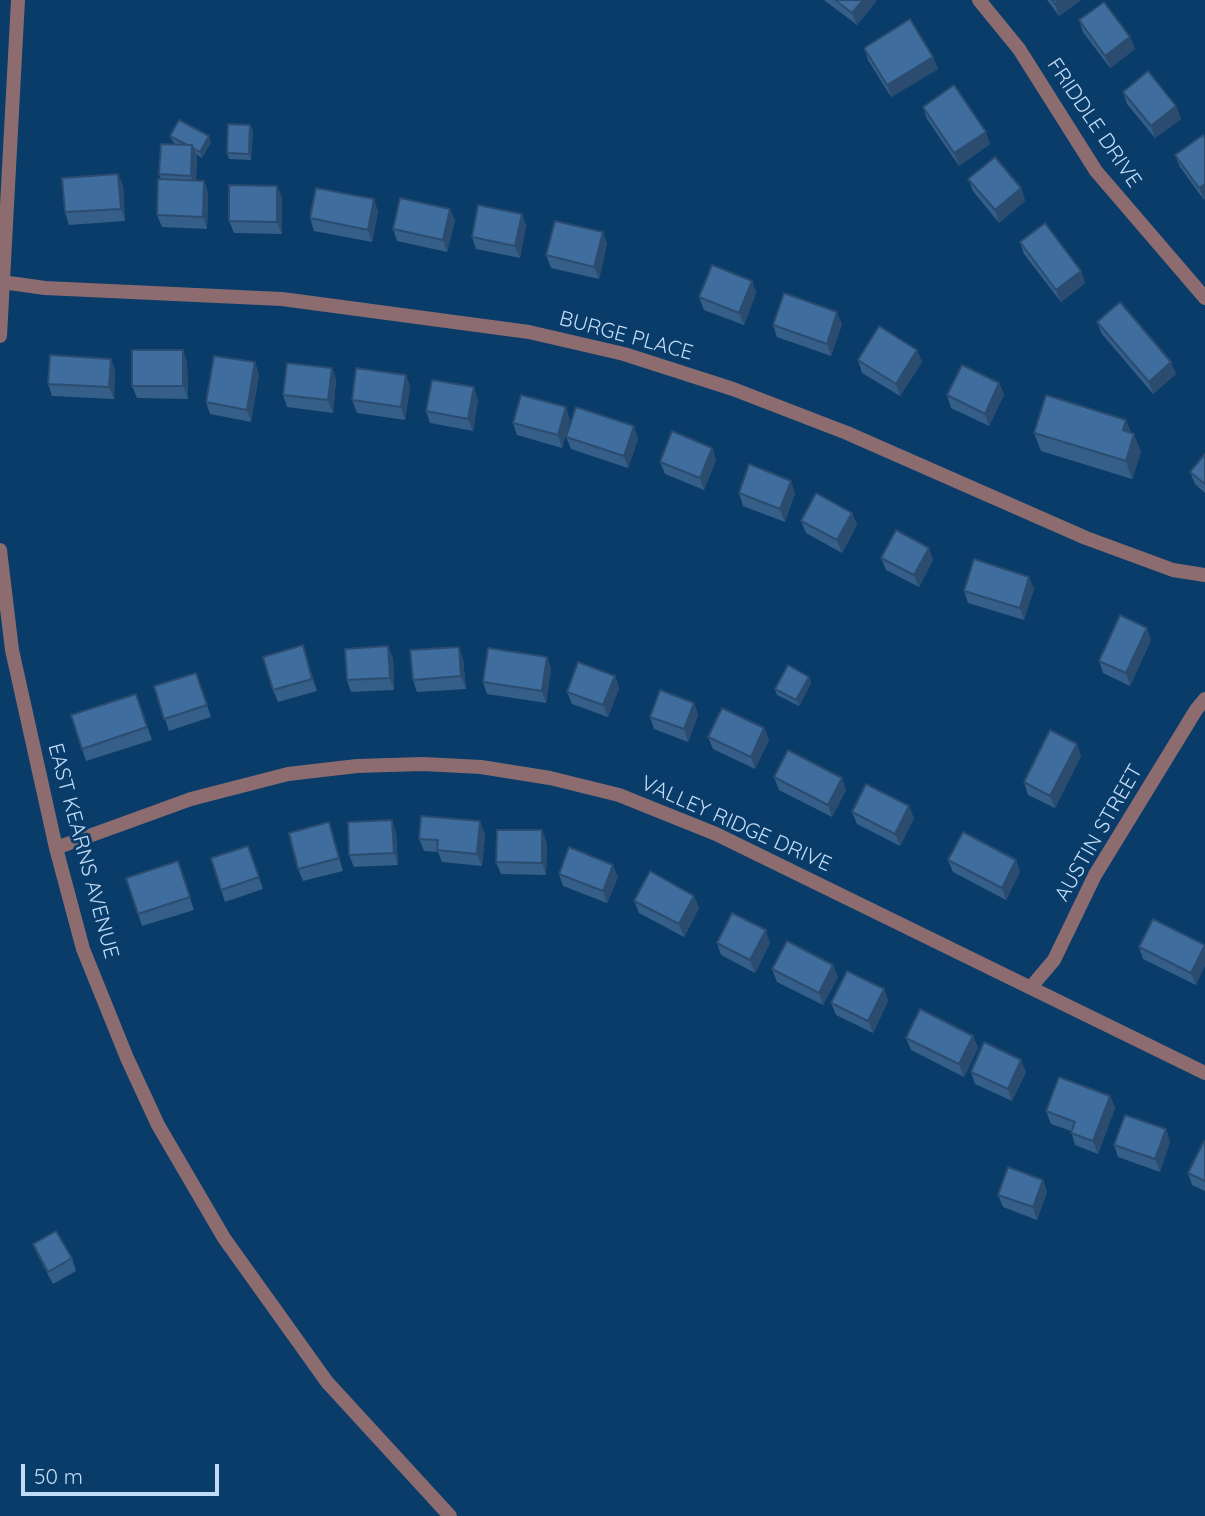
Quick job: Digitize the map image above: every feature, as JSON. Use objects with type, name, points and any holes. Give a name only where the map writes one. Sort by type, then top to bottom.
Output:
[{"type":"street","points":[[0,336],[18,0]]},
{"type":"street","name":"FRIDDLE DRIVE","points":[[979,0],[1019,49],[1096,171],[1205,298]]},
{"type":"street","name":"BURGE PLACE","points":[[2,282],[45,288],[282,299],[529,332],[624,354],[733,389],[847,433],[1086,538],[1174,570],[1205,575]]},
{"type":"street","name":"EAST KEARNS AVENUE","points":[[0,550],[12,650],[56,848],[83,949],[127,1058],[158,1125],[224,1238],[327,1382],[450,1516]]},
{"type":"street","name":"AUSTIN STREET","points":[[1031,987],[1054,960],[1095,875],[1205,699]]},
{"type":"street","name":"VALLEY RIDGE DRIVE","points":[[56,848],[191,799],[288,774],[357,766],[423,764],[481,767],[550,778],[619,795],[716,834],[1205,1073]]},
{"type":"building","points":[[835,0],[863,0],[852,13]]},
{"type":"building","points":[[1104,2],[1130,37],[1105,56],[1079,20]]},
{"type":"building","points":[[910,19],[933,57],[887,85],[864,48]]},
{"type":"building","points":[[1148,71],[1176,106],[1151,126],[1123,92]]},
{"type":"building","points":[[954,85],[986,132],[954,153],[923,107]]},
{"type":"building","points":[[179,120],[209,136],[200,152],[192,145],[170,136]]},
{"type":"building","points":[[228,124],[250,125],[249,154],[227,153]]},
{"type":"building","points":[[1203,135],[1205,184],[1199,188],[1175,155]]},
{"type":"building","points":[[161,144],[192,145],[191,176],[159,174]]},
{"type":"building","points":[[995,157],[1021,188],[995,210],[968,179]]},
{"type":"building","points":[[118,174],[121,209],[65,212],[62,178]]},
{"type":"building","points":[[158,179],[204,181],[203,217],[157,215]]},
{"type":"building","points":[[229,185],[277,186],[277,222],[229,221]]},
{"type":"building","points":[[316,188],[374,199],[368,230],[310,218]]},
{"type":"building","points":[[400,198],[450,209],[443,240],[393,229]]},
{"type":"building","points":[[478,205],[522,214],[515,246],[472,237]]},
{"type":"building","points":[[555,221],[603,232],[594,267],[546,255]]},
{"type":"building","points":[[1045,223],[1081,271],[1056,290],[1020,242]]},
{"type":"building","points":[[712,265],[752,281],[739,313],[699,297]]},
{"type":"building","points":[[784,293],[837,312],[827,344],[773,325]]},
{"type":"building","points":[[1120,302],[1171,362],[1149,382],[1097,322]]},
{"type":"building","points":[[879,326],[917,350],[896,384],[858,360]]},
{"type":"building","points":[[132,350],[183,350],[183,386],[132,386]]},
{"type":"building","points":[[50,355],[111,359],[109,387],[48,384]]},
{"type":"building","points":[[214,356],[255,362],[247,410],[206,402]]},
{"type":"building","points":[[287,363],[332,368],[328,400],[283,395]]},
{"type":"building","points":[[962,365],[999,383],[985,414],[947,395]]},
{"type":"building","points":[[356,368],[406,375],[401,407],[352,400]]},
{"type":"building","points":[[432,380],[474,387],[468,419],[426,411]]},
{"type":"building","points":[[521,395],[566,407],[558,435],[513,423]]},
{"type":"building","points":[[1046,395],[1126,420],[1123,430],[1134,434],[1126,461],[1034,433]]},
{"type":"building","points":[[576,407],[634,426],[624,456],[566,437]]},
{"type":"building","points":[[672,431],[712,448],[700,478],[660,462]]},
{"type":"building","points":[[1205,454],[1205,484],[1190,472]]},
{"type":"building","points":[[749,464],[791,481],[780,509],[739,493]]},
{"type":"building","points":[[816,493],[852,513],[837,540],[801,521]]},
{"type":"building","points":[[896,530],[929,548],[914,575],[881,558]]},
{"type":"building","points":[[974,559],[1029,577],[1020,608],[964,591]]},
{"type":"building","points":[[1120,615],[1147,628],[1126,673],[1099,661]]},
{"type":"building","points":[[303,645],[312,679],[273,690],[263,657]]},
{"type":"building","points":[[388,646],[390,678],[347,680],[345,649]]},
{"type":"building","points":[[459,647],[461,676],[413,680],[410,650]]},
{"type":"building","points":[[488,648],[547,657],[542,691],[483,682]]},
{"type":"building","points":[[578,662],[615,676],[603,705],[567,692]]},
{"type":"building","points":[[788,665],[809,677],[796,700],[775,689]]},
{"type":"building","points":[[196,673],[207,705],[164,719],[154,686]]},
{"type":"building","points":[[660,690],[694,703],[684,729],[650,717]]},
{"type":"building","points":[[136,694],[147,727],[82,749],[71,715]]},
{"type":"building","points":[[722,708],[764,728],[751,757],[708,737]]},
{"type":"building","points":[[1050,730],[1077,744],[1050,796],[1024,782]]},
{"type":"building","points":[[788,750],[842,778],[828,805],[774,777]]},
{"type":"building","points":[[866,784],[909,806],[895,834],[852,812]]},
{"type":"building","points":[[421,816],[480,821],[477,854],[437,850],[438,840],[419,839]]},
{"type":"building","points":[[392,820],[394,853],[349,855],[348,822]]},
{"type":"building","points":[[329,822],[339,858],[298,869],[289,833]]},
{"type":"building","points":[[497,830],[542,830],[542,863],[496,862]]},
{"type":"building","points":[[963,832],[1016,860],[1002,888],[948,860]]},
{"type":"building","points":[[248,846],[259,877],[221,890],[211,858]]},
{"type":"building","points":[[569,847],[613,865],[603,891],[559,874]]},
{"type":"building","points":[[178,861],[190,897],[138,914],[126,878]]},
{"type":"building","points":[[650,871],[694,896],[679,924],[634,901]]},
{"type":"building","points":[[732,913],[766,930],[750,960],[717,943]]},
{"type":"building","points":[[1153,919],[1205,945],[1191,973],[1139,947]]},
{"type":"building","points":[[787,941],[833,965],[819,993],[772,969]]},
{"type":"building","points":[[847,971],[884,989],[868,1021],[831,1003]]},
{"type":"building","points":[[920,1009],[973,1036],[959,1064],[906,1038]]},
{"type":"building","points":[[984,1042],[1021,1060],[1008,1089],[971,1072]]},
{"type":"building","points":[[1059,1077],[1110,1096],[1093,1141],[1071,1133],[1075,1122],[1046,1111]]},
{"type":"building","points":[[1125,1115],[1166,1129],[1155,1159],[1114,1145]]},
{"type":"building","points":[[1205,1142],[1205,1181],[1188,1173]]},
{"type":"building","points":[[1008,1167],[1043,1180],[1033,1207],[998,1195]]},
{"type":"building","points":[[56,1231],[72,1258],[48,1272],[33,1244]]}]
